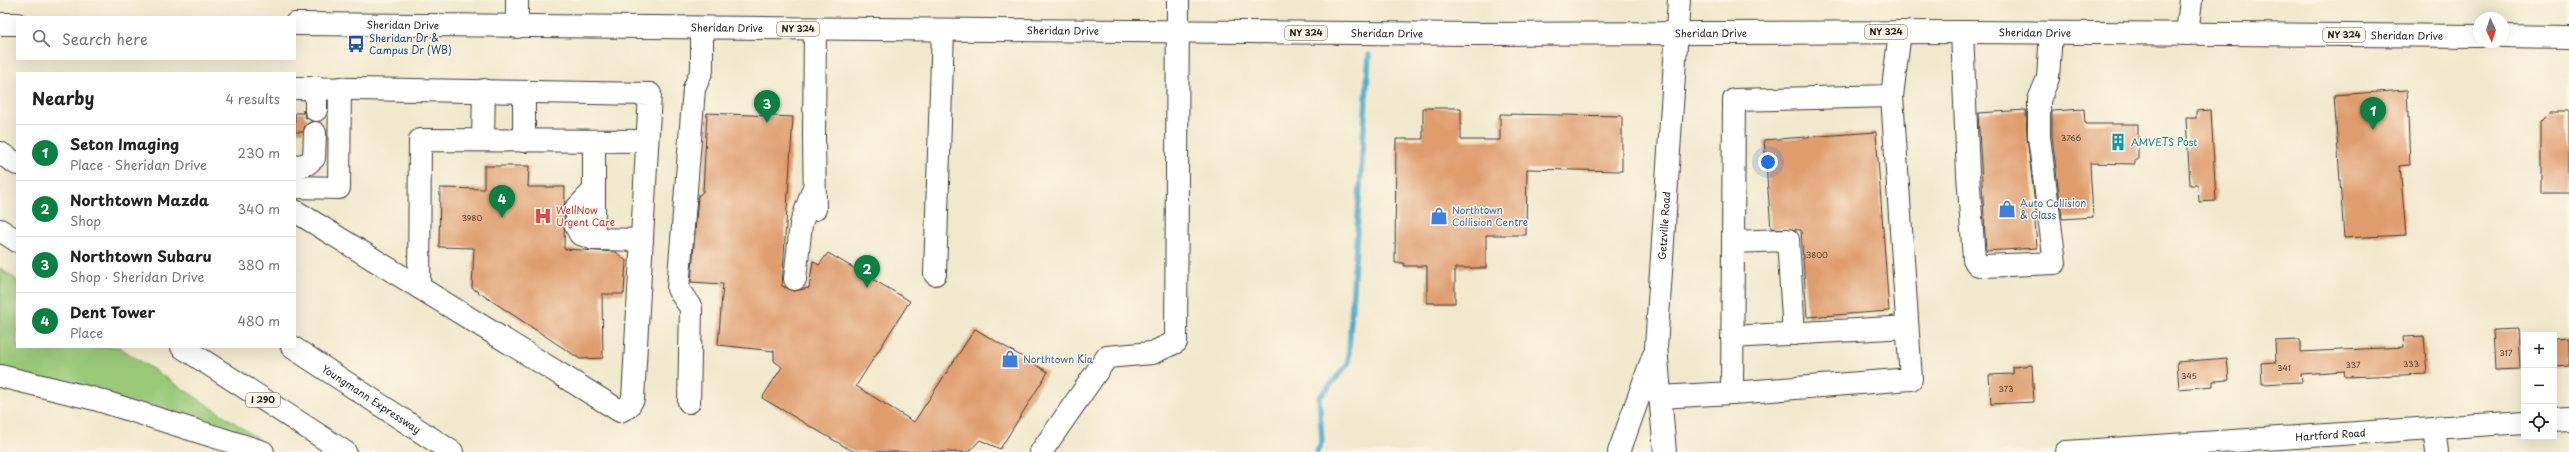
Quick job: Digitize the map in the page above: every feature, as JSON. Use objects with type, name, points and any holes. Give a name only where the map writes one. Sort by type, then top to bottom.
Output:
[{"type":"main road","points":[[517,0],[517,27]]},
{"type":"main road","points":[[1041,452],[1107,357],[1152,353],[1176,342],[1178,0]]},
{"type":"main road","name":"Getzville Road","points":[[1665,452],[1659,397],[1656,347],[1679,0]]},
{"type":"main road","points":[[2187,34],[2191,0]]},
{"type":"main road","points":[[0,24],[16,24]]},
{"type":"main road","name":"Sheridan Drive","points":[[296,24],[815,30],[1178,32],[1677,34],[1962,32],[2473,36]]},
{"type":"main road","points":[[689,402],[691,308],[678,289],[694,89],[702,70],[702,28]]},
{"type":"main road","points":[[815,30],[815,209]]},
{"type":"main road","points":[[935,274],[943,30]]},
{"type":"main road","points":[[1659,397],[1732,393],[1911,379],[1892,96],[1900,32]]},
{"type":"main road","points":[[1962,32],[1968,174],[1974,259],[1977,264],[1982,266],[2055,263],[2039,137],[2039,100],[2048,78],[2051,33]]},
{"type":"main road","points":[[2509,36],[2569,37]]},
{"type":"main road","points":[[296,212],[620,410],[628,407],[633,399],[650,94],[306,87],[316,110]]},
{"type":"main road","points":[[296,187],[339,188],[340,88]]},
{"type":"main road","points":[[483,140],[484,90]]},
{"type":"main road","points":[[524,92],[524,141]]},
{"type":"main road","points":[[1732,393],[1734,100],[1892,96]]},
{"type":"main road","points":[[296,167],[304,166],[313,160],[316,150],[315,133]]},
{"type":"main road","points":[[419,287],[420,140],[647,141]]},
{"type":"main road","points":[[594,141],[594,239]]},
{"type":"main road","points":[[0,153],[16,163]]},
{"type":"main road","points":[[795,279],[801,224],[815,185]]},
{"type":"main road","points":[[594,190],[575,217],[580,234],[594,239],[642,240]]},
{"type":"main road","points":[[0,230],[16,240]]},
{"type":"main road","points":[[1733,242],[1788,240],[1794,334]]},
{"type":"main road","points":[[1732,337],[1907,327]]},
{"type":"main road","points":[[1619,452],[1656,347]]},
{"type":"main road","name":"I 290","points":[[184,348],[345,452]]},
{"type":"main road","name":"Youngmann Expressway","points":[[294,348],[452,452]]},
{"type":"main road","points":[[0,376],[95,399],[263,452]]},
{"type":"main road","points":[[2557,420],[2569,419]]},
{"type":"main road","name":"Hartford Road","points":[[2066,452],[2521,422]]},
{"type":"main road","points":[[2434,428],[2437,452]]},
{"type":"green space","points":[[0,268],[16,279],[16,348],[121,348],[259,439],[0,369]]},
{"type":"building","points":[[2407,90],[2410,165],[2400,166],[2406,235],[2344,238],[2334,95]]},
{"type":"building","points":[[1423,108],[1461,108],[1461,140],[1500,140],[1500,114],[1622,116],[1622,171],[1527,169],[1526,235],[1486,235],[1486,268],[1455,268],[1455,303],[1427,303],[1427,266],[1404,266],[1404,263],[1395,263],[1396,139],[1423,139]]},
{"type":"building","name":"Auto Collision & Glass","points":[[2084,109],[2085,124],[2138,124],[2138,160],[2135,160],[2135,164],[2090,163],[2093,217],[2062,219],[2052,136],[2052,111]]},
{"type":"building","points":[[303,110],[305,117],[312,121],[305,126],[303,132],[296,132],[296,113],[303,113]]},
{"type":"building","name":"Auto Collision & Glass","points":[[2026,110],[2027,138],[2037,221],[2035,221],[2037,248],[1986,251],[1978,113]]},
{"type":"building","points":[[2211,110],[2216,201],[2199,202],[2198,185],[2190,185],[2186,118],[2196,118],[2196,111]]},
{"type":"building","points":[[2550,112],[2569,112],[2569,193],[2541,193],[2541,121]]},
{"type":"building","points":[[707,113],[793,117],[782,286],[794,291],[809,288],[813,261],[819,265],[828,253],[910,301],[856,386],[914,422],[975,329],[1048,372],[1000,449],[980,440],[969,452],[854,452],[762,398],[782,367],[774,361],[774,351],[718,345],[723,284],[691,282],[698,196],[703,192]]},
{"type":"building","points":[[1876,132],[1889,311],[1807,317],[1801,230],[1771,228],[1764,140]]},
{"type":"building","points":[[484,166],[529,166],[528,187],[565,187],[564,249],[616,252],[626,261],[624,294],[602,294],[603,358],[580,359],[472,288],[474,248],[439,247],[440,188],[484,189]]},
{"type":"building","points":[[2518,329],[2520,369],[2495,370],[2493,330]]},
{"type":"building","points":[[2424,336],[2427,374],[2345,377],[2344,371],[2301,374],[2302,382],[2262,384],[2261,363],[2276,362],[2275,341],[2300,340],[2300,352],[2404,347],[2403,337]]},
{"type":"building","points":[[2569,338],[2569,366],[2557,367],[2557,339]]},
{"type":"building","points":[[2227,358],[2229,380],[2213,381],[2213,386],[2179,389],[2177,362]]},
{"type":"building","points":[[2032,365],[2034,402],[1991,404],[1989,375],[2013,374],[2013,367]]},
{"type":"waterway","points":[[1317,452],[1322,441],[1319,398],[1348,364],[1369,55]]},
{"type":"place","name":"Sheridan Dr & Campus Dr (WB)","points":[[356,44]]},
{"type":"place","name":"Northtown Subaru","points":[[767,123]]},
{"type":"place","name":"Seton Imaging","points":[[2373,130]]},
{"type":"place","name":"AMVETS Post","points":[[2118,142]]},
{"type":"place","name":"Auto Collision & Glass","points":[[2007,209]]},
{"type":"place","name":"WellNow Urgent Care","points":[[543,216]]},
{"type":"place","name":"Northtown Collision Centre","points":[[1439,216]]},
{"type":"place","name":"Dent Tower","points":[[502,218]]},
{"type":"place","name":"Northtown Mazda","points":[[867,288]]},
{"type":"place","name":"Northtown Kia","points":[[1010,359]]}]
